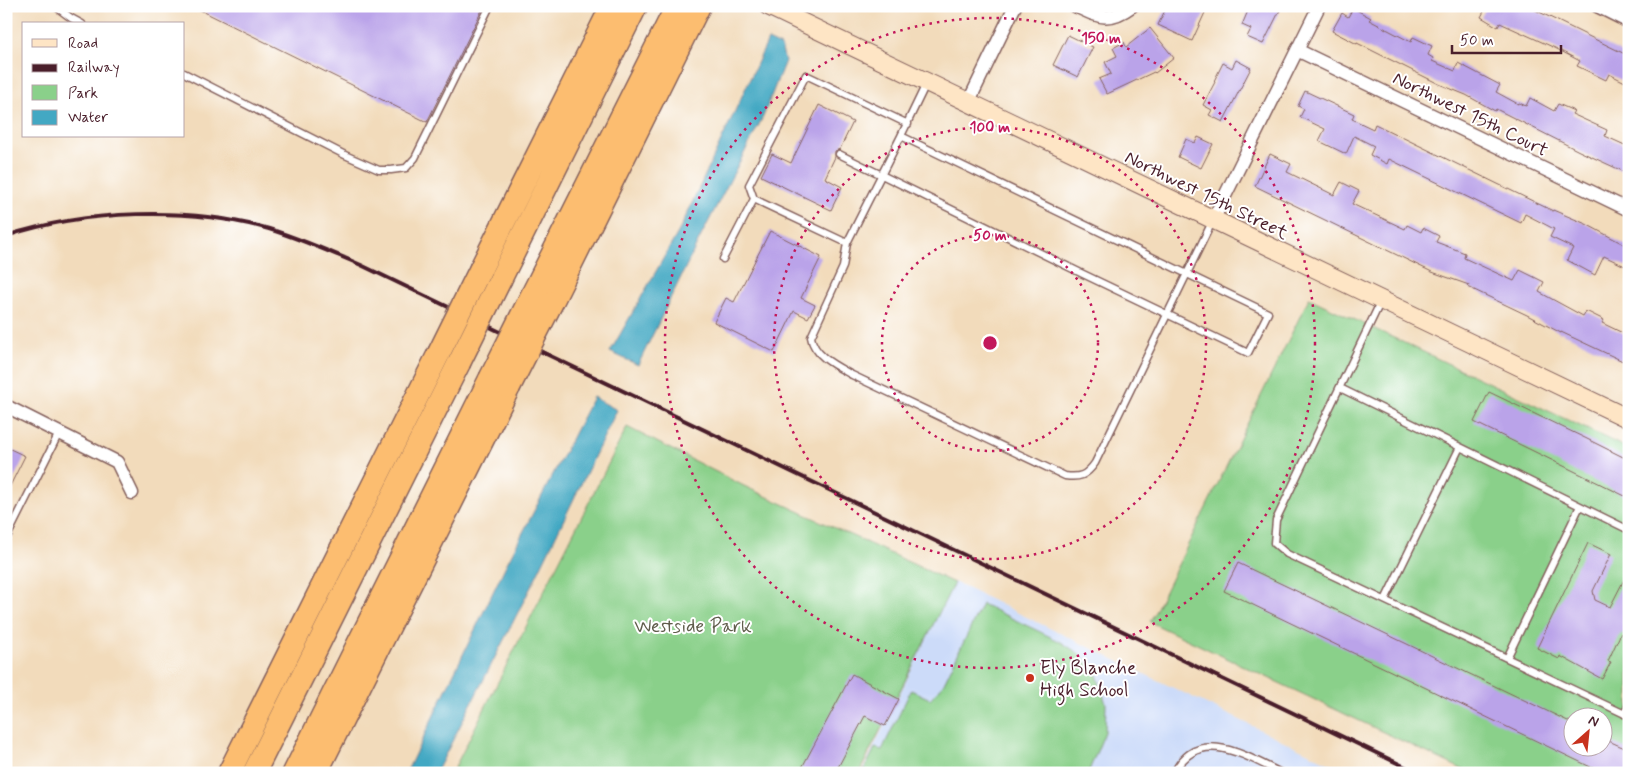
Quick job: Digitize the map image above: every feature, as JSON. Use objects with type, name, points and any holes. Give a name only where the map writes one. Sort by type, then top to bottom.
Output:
[{"type":"highway","points":[[254,773],[449,358],[491,273],[612,6]]},
{"type":"highway","points":[[316,773],[500,383],[677,21],[699,6]]},
{"type":"highway","points":[[491,273],[636,7]]},
{"type":"highway","points":[[229,773],[449,358]]},
{"type":"highway","points":[[294,773],[500,383]]},
{"type":"street","name":"Northwest 15th Street","points":[[768,6],[1629,419]]},
{"type":"street","points":[[968,103],[1015,6]]},
{"type":"street","points":[[1075,6],[1104,17],[1118,16],[1132,6]]},
{"type":"street","points":[[1213,220],[1320,6]]},
{"type":"street","points":[[1597,6],[1629,22]]},
{"type":"street","name":"Northwest 15th Court","points":[[1297,50],[1629,210]]},
{"type":"street","points":[[6,406],[117,462],[132,493]]},
{"type":"lane","points":[[55,6],[78,22]]},
{"type":"lane","points":[[185,74],[345,155],[379,170],[406,168],[414,158],[490,6]]},
{"type":"lane","points":[[847,243],[754,199],[749,185],[806,75],[908,124]]},
{"type":"lane","points":[[927,83],[847,243],[843,267],[811,337],[812,343],[818,352],[852,375],[1064,476],[1080,477],[1088,472],[1095,463],[1213,220]]},
{"type":"lane","points":[[839,154],[1248,353],[1268,313],[901,136]]},
{"type":"lane","points":[[723,259],[754,199]]},
{"type":"lane","points":[[1382,300],[1276,520],[1274,543],[1287,554],[1626,715],[1629,704]]},
{"type":"lane","points":[[1340,388],[1629,530]]},
{"type":"lane","points":[[6,539],[59,433]]},
{"type":"lane","points":[[1385,600],[1460,447]]},
{"type":"lane","points":[[1507,658],[1580,506]]},
{"type":"lane","points":[[1174,773],[1182,760],[1194,751],[1209,747],[1227,749],[1242,754],[1281,773]]},
{"type":"shaded area","name":"Ely Blanche High School","points":[[954,582],[1350,773],[861,773]]},
{"type":"green space","points":[[1309,298],[1629,449],[1629,773],[1470,773],[1150,622]]},
{"type":"green space","name":"Westside Park","points":[[627,427],[744,486],[954,583],[859,773],[452,773]]},
{"type":"green space","points":[[982,604],[1061,642],[1081,655],[1097,675],[1106,704],[1105,732],[1088,773],[863,772],[875,748],[882,750],[911,690],[930,699],[943,685]]},
{"type":"water","points":[[768,40],[781,46],[785,61],[763,117],[699,240],[638,365],[610,352],[680,229]]},
{"type":"water","points":[[593,397],[617,410],[534,581],[436,773],[406,773],[505,567]]},
{"type":"building","points":[[192,6],[484,6],[427,122]]},
{"type":"building","points":[[1167,6],[1208,6],[1192,41],[1158,25]]},
{"type":"building","points":[[1250,6],[1282,6],[1263,44],[1247,37],[1251,29],[1242,25]]},
{"type":"building","points":[[1487,6],[1527,6],[1629,56],[1629,84],[1609,74],[1606,80],[1577,66],[1580,61],[1555,48],[1500,23],[1498,27],[1481,17]]},
{"type":"building","points":[[1353,8],[1371,18],[1369,20],[1411,42],[1413,37],[1432,46],[1428,55],[1433,58],[1432,61],[1455,71],[1458,63],[1500,85],[1496,92],[1518,104],[1526,106],[1530,98],[1554,111],[1558,104],[1574,111],[1572,114],[1607,130],[1605,136],[1629,147],[1629,174],[1332,31],[1342,13],[1348,17]]},
{"type":"building","points":[[1150,28],[1174,58],[1155,73],[1107,94],[1099,79],[1111,74],[1105,62],[1117,56],[1113,48],[1124,42],[1126,47]]},
{"type":"building","points":[[1068,35],[1093,47],[1078,77],[1053,65]]},
{"type":"building","points":[[1236,60],[1251,68],[1223,122],[1209,115],[1212,110],[1203,105],[1223,63],[1232,68]]},
{"type":"building","points":[[1305,91],[1354,114],[1352,119],[1373,129],[1375,124],[1553,211],[1586,224],[1629,247],[1629,268],[1604,256],[1595,275],[1567,260],[1573,248],[1550,237],[1554,229],[1525,214],[1521,223],[1389,159],[1387,164],[1370,155],[1374,146],[1354,136],[1346,154],[1319,141],[1325,129],[1300,117],[1304,109],[1298,106]]},
{"type":"building","points":[[819,105],[853,122],[840,149],[835,151],[835,157],[825,178],[842,187],[831,210],[761,176],[772,154],[791,163]]},
{"type":"building","points":[[1198,137],[1213,144],[1201,168],[1178,157],[1186,139],[1195,143]]},
{"type":"building","points":[[1270,154],[1291,164],[1287,172],[1334,195],[1341,182],[1359,191],[1352,204],[1405,229],[1407,225],[1421,232],[1423,228],[1439,236],[1436,242],[1465,253],[1464,258],[1514,281],[1520,270],[1544,282],[1539,292],[1583,316],[1586,311],[1604,320],[1602,323],[1629,336],[1629,364],[1561,333],[1468,287],[1469,285],[1432,272],[1255,186]]},
{"type":"building","points":[[770,231],[821,257],[801,298],[815,305],[808,318],[794,311],[774,352],[714,322],[726,298],[734,302]]},
{"type":"building","points":[[1489,392],[1629,460],[1629,498],[1474,422]]},
{"type":"building","points":[[6,447],[25,456],[6,494]]},
{"type":"building","points":[[1588,543],[1611,554],[1593,591],[1595,600],[1610,607],[1629,570],[1629,624],[1623,635],[1621,633],[1608,661],[1611,662],[1602,679],[1560,656],[1559,659],[1537,648]]},
{"type":"building","points":[[1238,563],[1562,718],[1562,753],[1224,591]]},
{"type":"building","points":[[852,674],[899,699],[885,726],[865,716],[835,773],[799,773]]},
{"type":"building","points":[[1612,742],[1629,750],[1629,773],[1603,773],[1568,756],[1612,756]]},
{"type":"railway","points":[[6,236],[37,227],[103,216],[171,214],[238,222],[269,229],[304,241],[361,265],[1418,773]]},
{"type":"place","name":"Ely Blanche High School","points":[[1030,678]]}]
